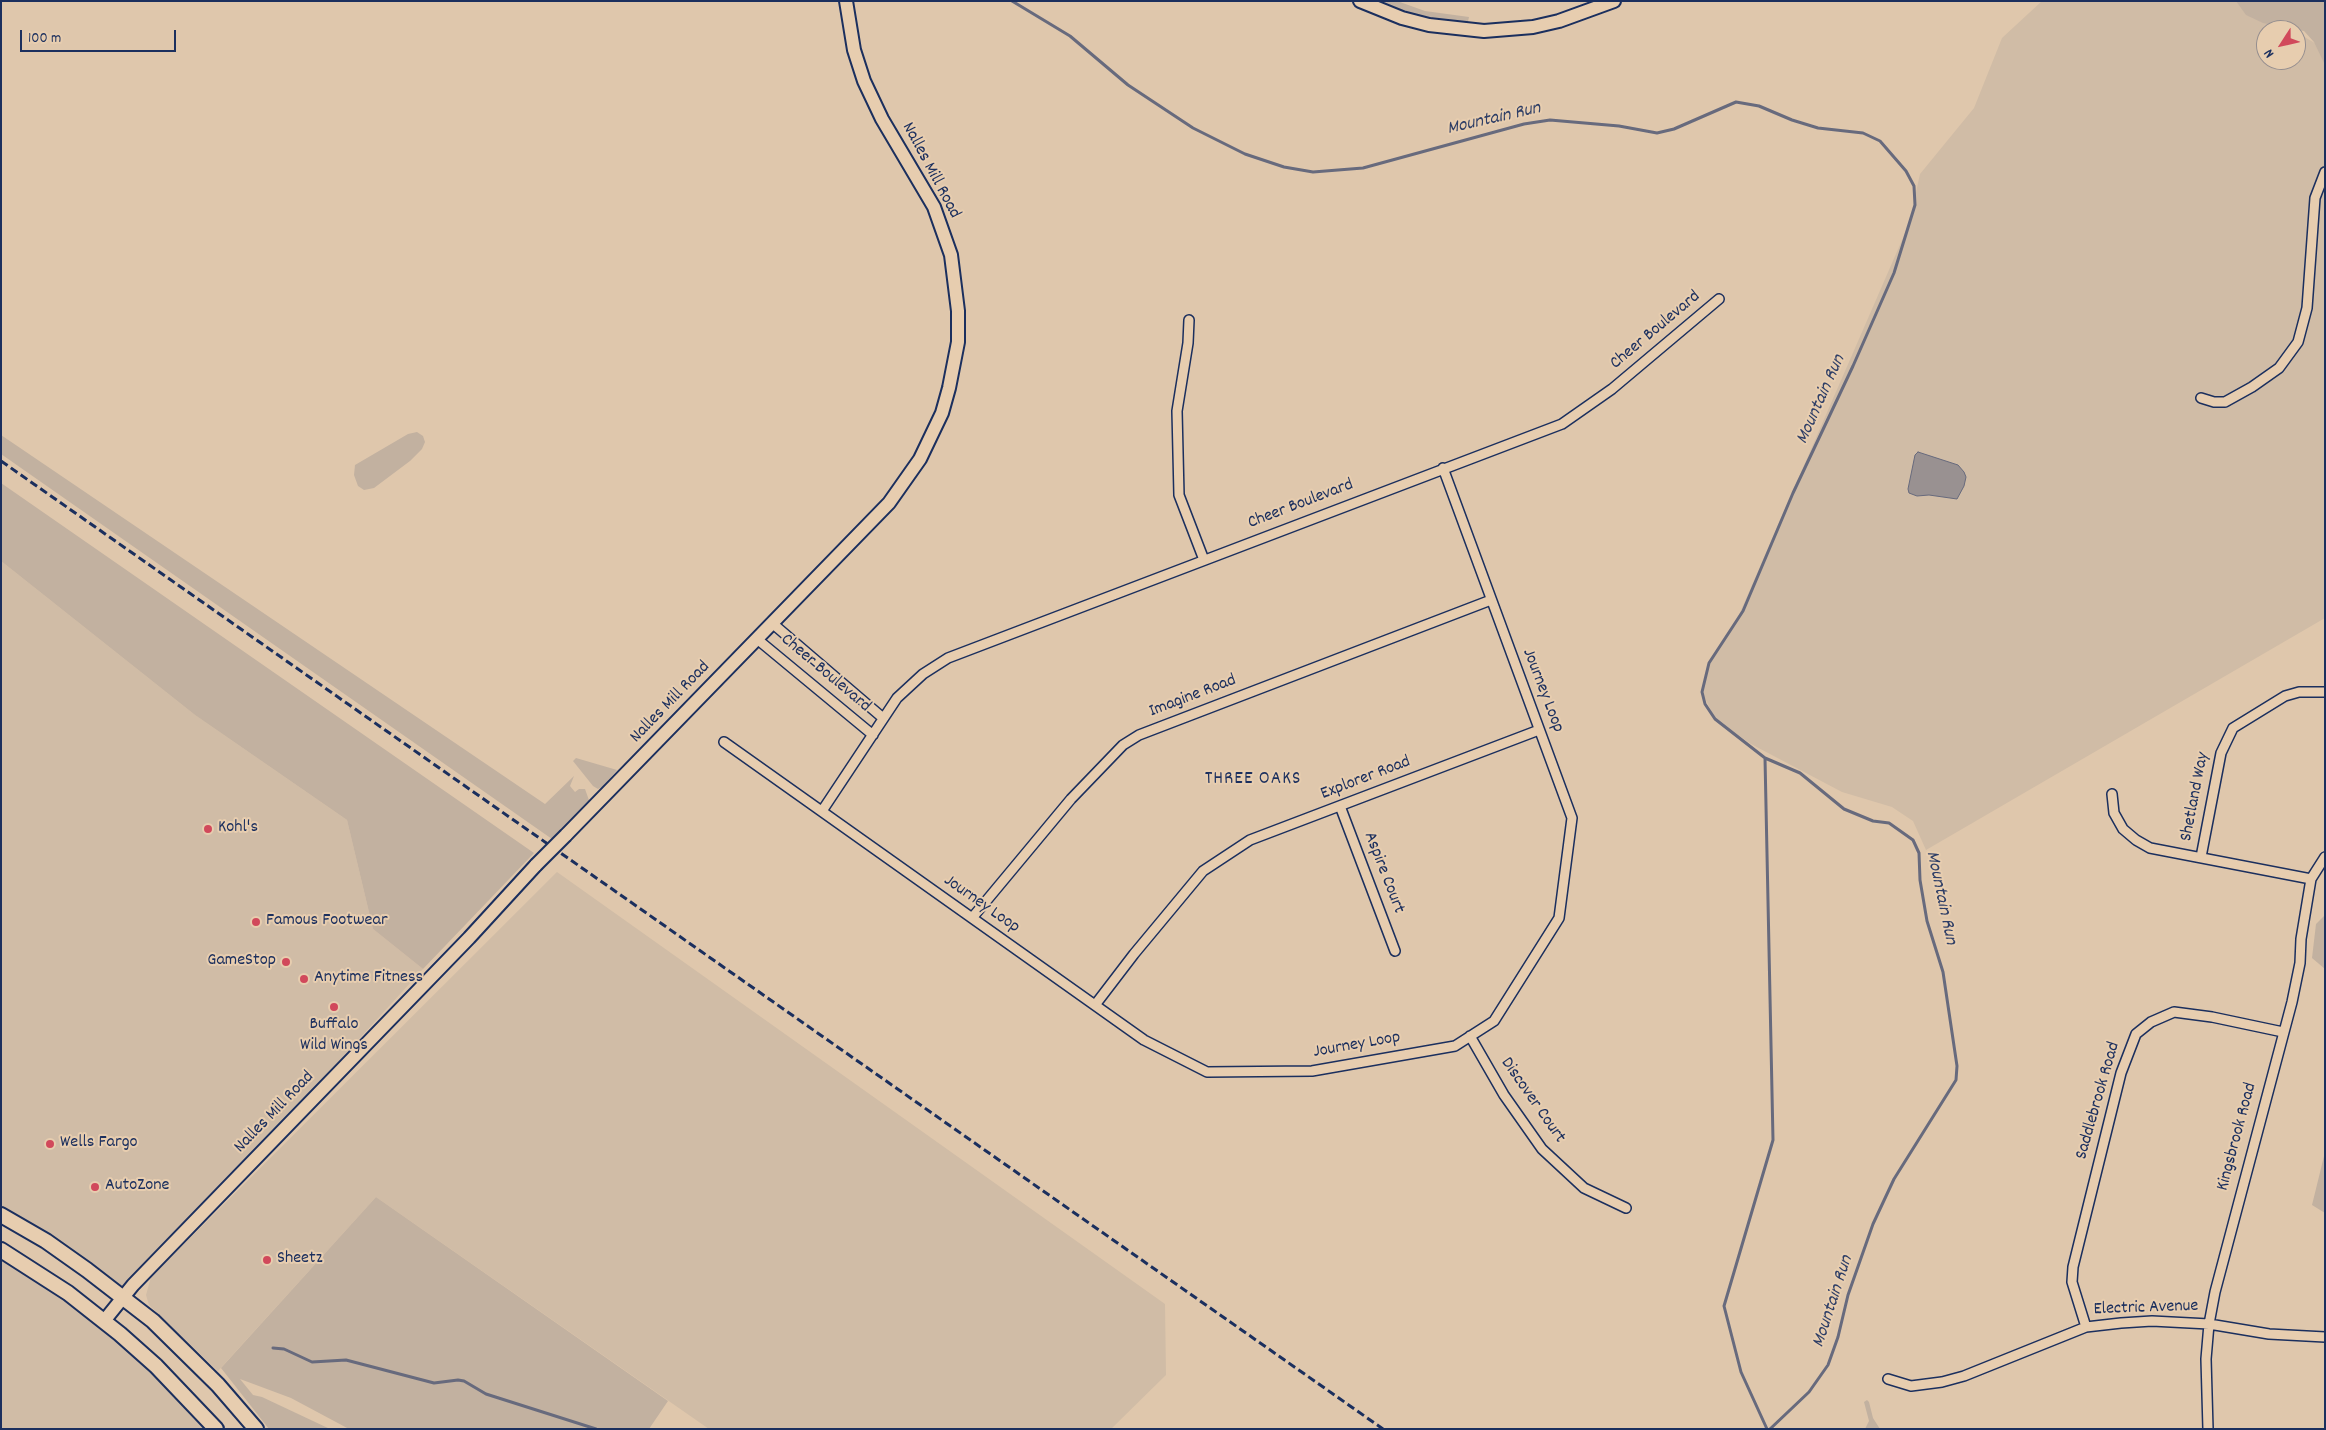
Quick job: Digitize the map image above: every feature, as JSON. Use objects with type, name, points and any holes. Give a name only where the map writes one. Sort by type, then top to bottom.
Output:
[{"type":"main road","points":[[1,1215],[46,1241],[153,1321],[218,1385],[256,1429]]},
{"type":"main road","points":[[1,1250],[52,1282],[104,1321],[156,1366],[216,1429]]},
{"type":"street","name":"Nalles Mill Road","points":[[104,1321],[123,1297],[469,938],[536,865],[883,510],[906,482],[932,437],[950,388],[958,342],[956,281],[942,226],[934,207],[882,120],[866,87],[854,50],[846,1]]},
{"type":"street","points":[[1360,1],[1402,18],[1429,25],[1484,31],[1533,27],[1559,21],[1614,1]]},
{"type":"street","points":[[2201,398],[2214,402],[2225,402],[2252,387],[2279,368],[2298,342],[2307,308],[2316,198],[2320,179],[2325,172]]},
{"type":"street","name":"Cheer Boulevard","points":[[822,811],[897,698],[923,674],[948,658],[1562,424],[1612,389],[1719,299]]},
{"type":"street","points":[[1189,320],[1188,343],[1177,411],[1179,495],[1204,560]]},
{"type":"street","name":"Journey Loop","points":[[724,742],[1144,1040],[1207,1072],[1312,1071],[1455,1046],[1494,1021],[1559,918],[1572,818],[1443,468]]},
{"type":"street","name":"Imagine Road","points":[[972,918],[1071,799],[1123,745],[1139,735],[1491,600]]},
{"type":"street","name":"Cheer Boulevard","points":[[772,623],[883,718]]},
{"type":"street","name":"Cheer Boulevard","points":[[757,639],[873,734]]},
{"type":"street","name":"Shetland Way","points":[[2201,857],[2221,753],[2233,728],[2285,696],[2299,692],[2325,692]]},
{"type":"street","name":"Explorer Road","points":[[1095,1005],[1203,871],[1250,840],[1539,730]]},
{"type":"street","points":[[2112,794],[2114,813],[2123,828],[2136,840],[2150,848],[2311,880]]},
{"type":"street","name":"Aspire Court","points":[[1340,806],[1396,951]]},
{"type":"street","name":"Kingsbrook Road","points":[[2208,1429],[2206,1359],[2214,1292],[2300,963],[2302,931],[2311,880],[2325,858]]},
{"type":"street","name":"Saddlebrook Road","points":[[2086,1327],[2072,1282],[2073,1267],[2120,1073],[2136,1034],[2150,1022],[2174,1012],[2212,1016],[2282,1032]]},
{"type":"street","name":"Discover Court","points":[[1470,1036],[1504,1094],[1542,1149],[1584,1188],[1626,1208]]},
{"type":"street","name":"Electric Avenue","points":[[1888,1379],[1911,1386],[1942,1382],[1964,1376],[2086,1327],[2152,1322],[2209,1324],[2270,1334],[2325,1337]]},
{"type":"shaded area","points":[[1369,1],[1397,1],[1425,11],[1469,17],[1467,26],[1402,15]]},
{"type":"shaded area","points":[[2042,1],[2241,1],[2274,20],[2256,20],[2256,70],[2306,70],[2306,38],[2325,49],[2325,618],[1926,850],[1913,821],[1892,807],[1842,792],[1751,744],[1715,719],[1702,692],[1709,663],[1735,624],[1909,224],[1920,174],[1974,108],[2002,38]]},
{"type":"shaded area","points":[[2236,1],[2325,1],[2325,65],[2314,42],[2306,33],[2306,20],[2257,20],[2246,15]]},
{"type":"shaded area","points":[[417,432],[423,436],[425,442],[422,449],[410,461],[374,488],[364,490],[358,486],[354,475],[355,465],[408,434]]},
{"type":"shaded area","points":[[1,435],[545,804],[574,776],[570,786],[575,792],[579,789],[585,789],[590,803],[552,839],[1,454]]},
{"type":"shaded area","points":[[1918,452],[1958,465],[1964,472],[1966,477],[1964,486],[1957,499],[1929,495],[1917,496],[1909,493],[1908,489],[1915,455]]},
{"type":"shaded area","points":[[1,483],[534,853],[423,969],[373,929],[347,820],[195,715],[1,561]]},
{"type":"shaded area","points":[[1,561],[195,715],[347,820],[373,929],[423,969],[123,1297],[1,1215]]},
{"type":"shaded area","points":[[576,758],[617,770],[598,789],[593,786],[573,761]]},
{"type":"shaded area","points":[[557,872],[1165,1304],[1166,1375],[1111,1429],[709,1429],[376,1197],[218,1371],[149,1305],[146,1295],[151,1277]]},
{"type":"shaded area","points":[[2325,915],[2325,969],[2312,958],[2316,924]]},
{"type":"shaded area","points":[[2325,1152],[2325,1213],[2312,1205]]},
{"type":"shaded area","points":[[376,1197],[668,1401],[649,1429],[349,1429],[291,1398],[240,1379],[253,1395],[262,1397],[330,1429],[269,1429],[221,1368]]},
{"type":"shaded area","points":[[1,1250],[68,1293],[215,1429],[1,1429]]},
{"type":"shaded area","points":[[1867,1400],[1873,1418],[1880,1429],[1865,1429],[1869,1421],[1864,1402]]},
{"type":"waterway","name":"Mountain Run","points":[[1012,1],[1070,36],[1128,85],[1193,128],[1245,154],[1284,167],[1313,172],[1363,168],[1524,124],[1550,120],[1619,126],[1657,133],[1674,129],[1736,102],[1759,106],[1792,120],[1818,128],[1863,133],[1880,141],[1906,171],[1914,186],[1915,205],[1894,273],[1853,366],[1793,493],[1743,611],[1709,663],[1702,692],[1705,704],[1715,719],[1765,758],[1800,773],[1844,809],[1873,821],[1889,823],[1913,840],[1919,853],[1920,880],[1927,921],[1943,972],[1957,1066],[1956,1080],[1894,1179],[1873,1224],[1848,1295],[1838,1337],[1828,1365],[1809,1392],[1770,1429]]},
{"type":"waterway","points":[[1765,758],[1773,1140],[1724,1306],[1741,1372],[1767,1429]]},
{"type":"waterway","points":[[273,1348],[284,1349],[312,1362],[346,1360],[434,1383],[464,1381],[486,1394],[596,1429]]},
{"type":"railway","points":[[1,461],[1383,1429]]},
{"type":"place","name":"Kohl's","points":[[208,829]]},
{"type":"place","name":"Famous Footwear","points":[[256,922]]},
{"type":"place","name":"GameStop","points":[[286,962]]},
{"type":"place","name":"Anytime Fitness","points":[[304,979]]},
{"type":"place","name":"Buffalo Wild Wings","points":[[334,1007]]},
{"type":"place","name":"Wells Fargo","points":[[50,1144]]},
{"type":"place","name":"AutoZone","points":[[95,1187]]},
{"type":"place","name":"Sheetz","points":[[267,1260]]},
{"type":"district","name":"THREE OAKS","points":[[1253,780]]}]
